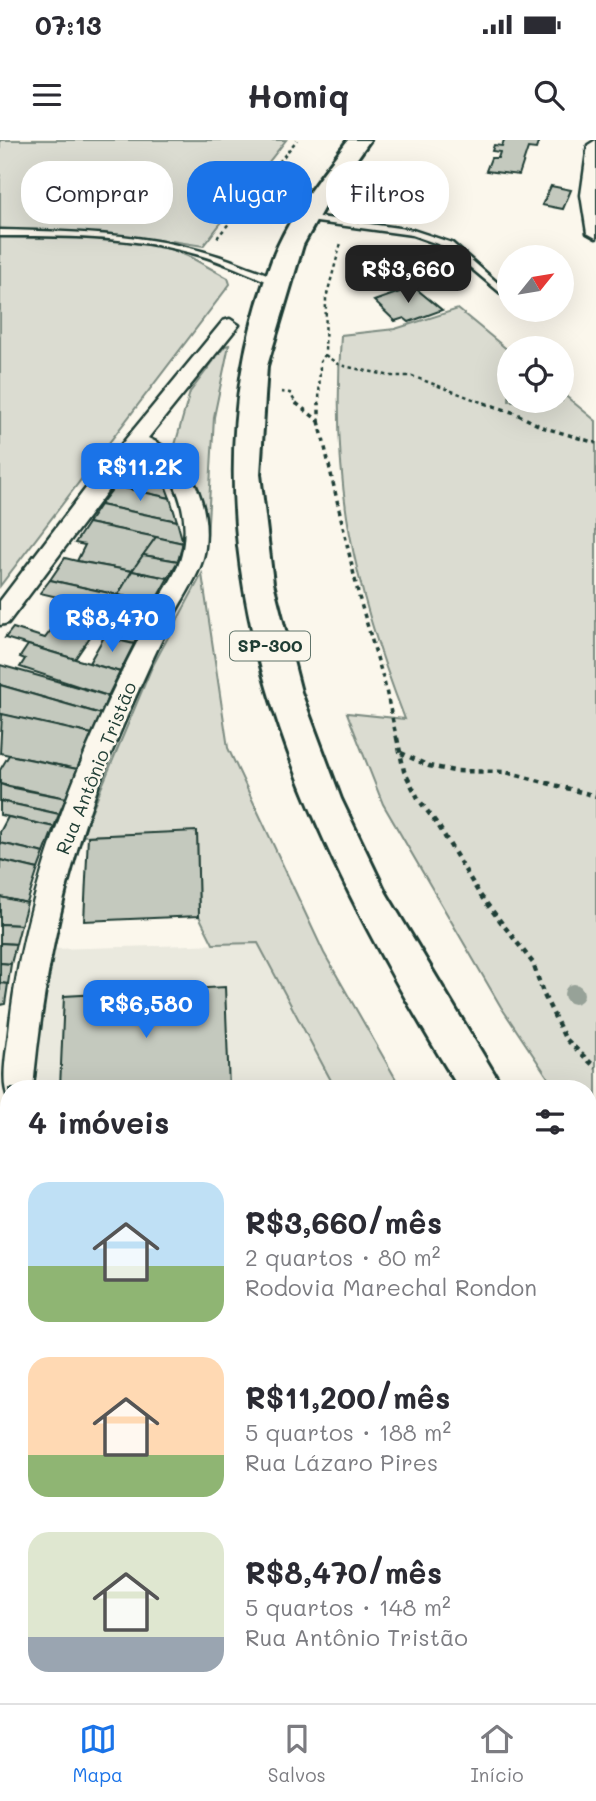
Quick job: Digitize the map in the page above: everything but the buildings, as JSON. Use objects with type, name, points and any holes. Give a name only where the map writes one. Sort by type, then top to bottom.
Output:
[{"type":"main road","name":"SP-300","points":[[312,206],[359,140]]},
{"type":"main road","name":"SP-300","points":[[302,224],[277,282],[259,344],[248,427],[246,490],[253,560],[268,636],[292,721],[328,814],[377,917],[443,1030],[477,1080]]},
{"type":"street","points":[[596,145],[589,195],[596,233]]},
{"type":"street","points":[[0,617],[136,440],[230,325]]},
{"type":"street","name":"Rua Antônio Tristão","points":[[19,1080],[28,985],[41,920],[59,859],[146,645],[192,557],[195,545],[190,502],[175,467],[163,454],[136,440]]},
{"type":"lane","points":[[350,224],[413,233],[449,245],[497,287]]},
{"type":"lane","points":[[0,233],[97,236],[156,242],[214,256],[277,282]]},
{"type":"path","points":[[214,256],[218,238],[297,140]]},
{"type":"path","points":[[350,224],[333,264],[321,329],[325,355],[320,362],[319,421],[359,597],[384,681],[404,771],[419,800],[438,825],[480,895],[533,963],[543,993],[565,1038],[596,1068]]},
{"type":"path","points":[[325,355],[339,365],[359,371],[412,376],[460,396],[515,413],[542,427],[596,443]]},
{"type":"path","points":[[253,386],[290,393],[297,405],[319,421]]},
{"type":"path","points":[[400,752],[429,766],[454,771],[506,772],[596,796]]},
{"type":"shaded area","points":[[0,140],[286,140],[270,161],[187,161],[187,224],[220,224],[203,246],[172,241],[167,248],[228,278],[230,284],[0,586]]},
{"type":"shaded area","points":[[458,309],[497,341],[497,413],[574,413],[574,403],[596,421],[596,1080],[550,1080],[501,1007],[383,804],[347,713],[405,719],[371,622],[349,531],[339,438],[341,335],[395,329]]},
{"type":"shaded area","points":[[229,345],[214,417],[207,539],[175,445],[190,392],[225,346]]},
{"type":"shaded area","points":[[202,574],[228,748],[324,953],[396,1080],[331,1080],[258,943],[213,944],[199,916],[197,832],[81,836],[151,669]]},
{"type":"shaded area","points":[[258,943],[331,1080],[38,1080],[43,997],[53,949]]}]
